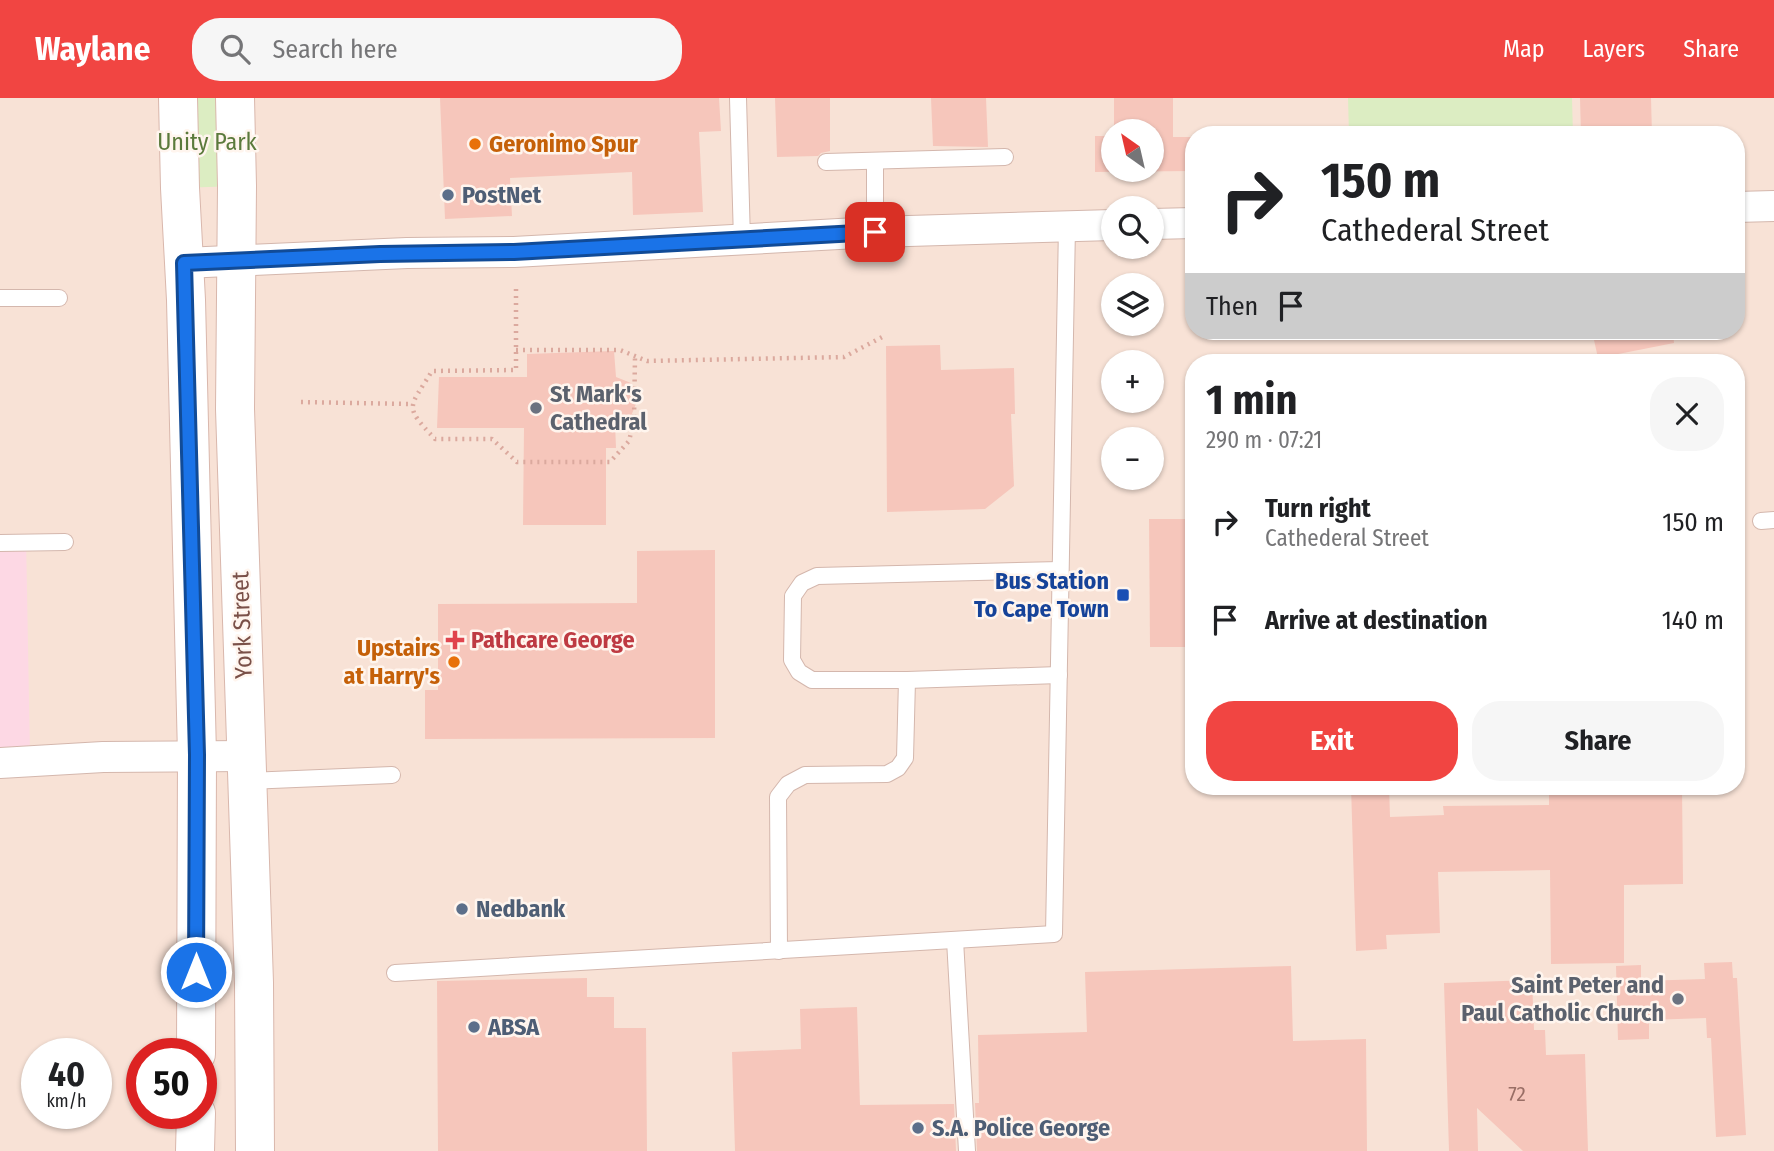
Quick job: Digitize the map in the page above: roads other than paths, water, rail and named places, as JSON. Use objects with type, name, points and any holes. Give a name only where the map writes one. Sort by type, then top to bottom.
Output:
[{"type":"main road","name":"York Street","points":[[178,98],[197,755],[196,1038]]},
{"type":"main road","name":"York Street","points":[[235,98],[235,409],[254,983],[255,1151]]},
{"type":"main road","points":[[195,1129],[195,1151]]},
{"type":"street","points":[[1745,207],[1774,206]]},
{"type":"street","points":[[1164,224],[1185,223]]},
{"type":"street","points":[[184,263],[407,253],[514,252],[875,232],[1101,225]]},
{"type":"street","points":[[0,763],[197,755],[248,768]]},
{"type":"lane","points":[[738,98],[742,240]]},
{"type":"lane","points":[[827,162],[1005,157]]},
{"type":"lane","points":[[875,161],[875,232]]},
{"type":"lane","points":[[395,973],[1054,934],[1066,226]]},
{"type":"lane","points":[[0,298],[59,298]]},
{"type":"lane","points":[[0,543],[65,542]]},
{"type":"lane","points":[[1059,675],[811,680],[799,672],[792,660],[793,596],[802,583],[817,576],[1060,570]]},
{"type":"lane","points":[[779,951],[778,796],[788,784],[805,775],[887,774],[898,768],[905,758],[907,680]]},
{"type":"lane","points":[[248,768],[392,775]]},
{"type":"lane","points":[[955,940],[967,1151]]},
{"type":"place","name":"Geronimo Spur","points":[[475,144]]},
{"type":"place","name":"PostNet","points":[[448,195]]},
{"type":"place","name":"St Mark's Cathedral","points":[[536,408]]},
{"type":"place","name":"Bus Station To Cape Town","points":[[1123,595]]},
{"type":"place","name":"Pathcare George","points":[[455,640]]},
{"type":"place","name":"Upstairs at Harry's","points":[[454,662]]},
{"type":"place","name":"Nedbank","points":[[462,909]]},
{"type":"place","name":"Saint Peter and Paul Catholic Church","points":[[1678,999]]},
{"type":"place","name":"ABSA","points":[[474,1027]]},
{"type":"place","name":"S.A. Police George","points":[[918,1128]]},
{"type":"park label","name":"Unity Park","points":[[207,142]]}]
